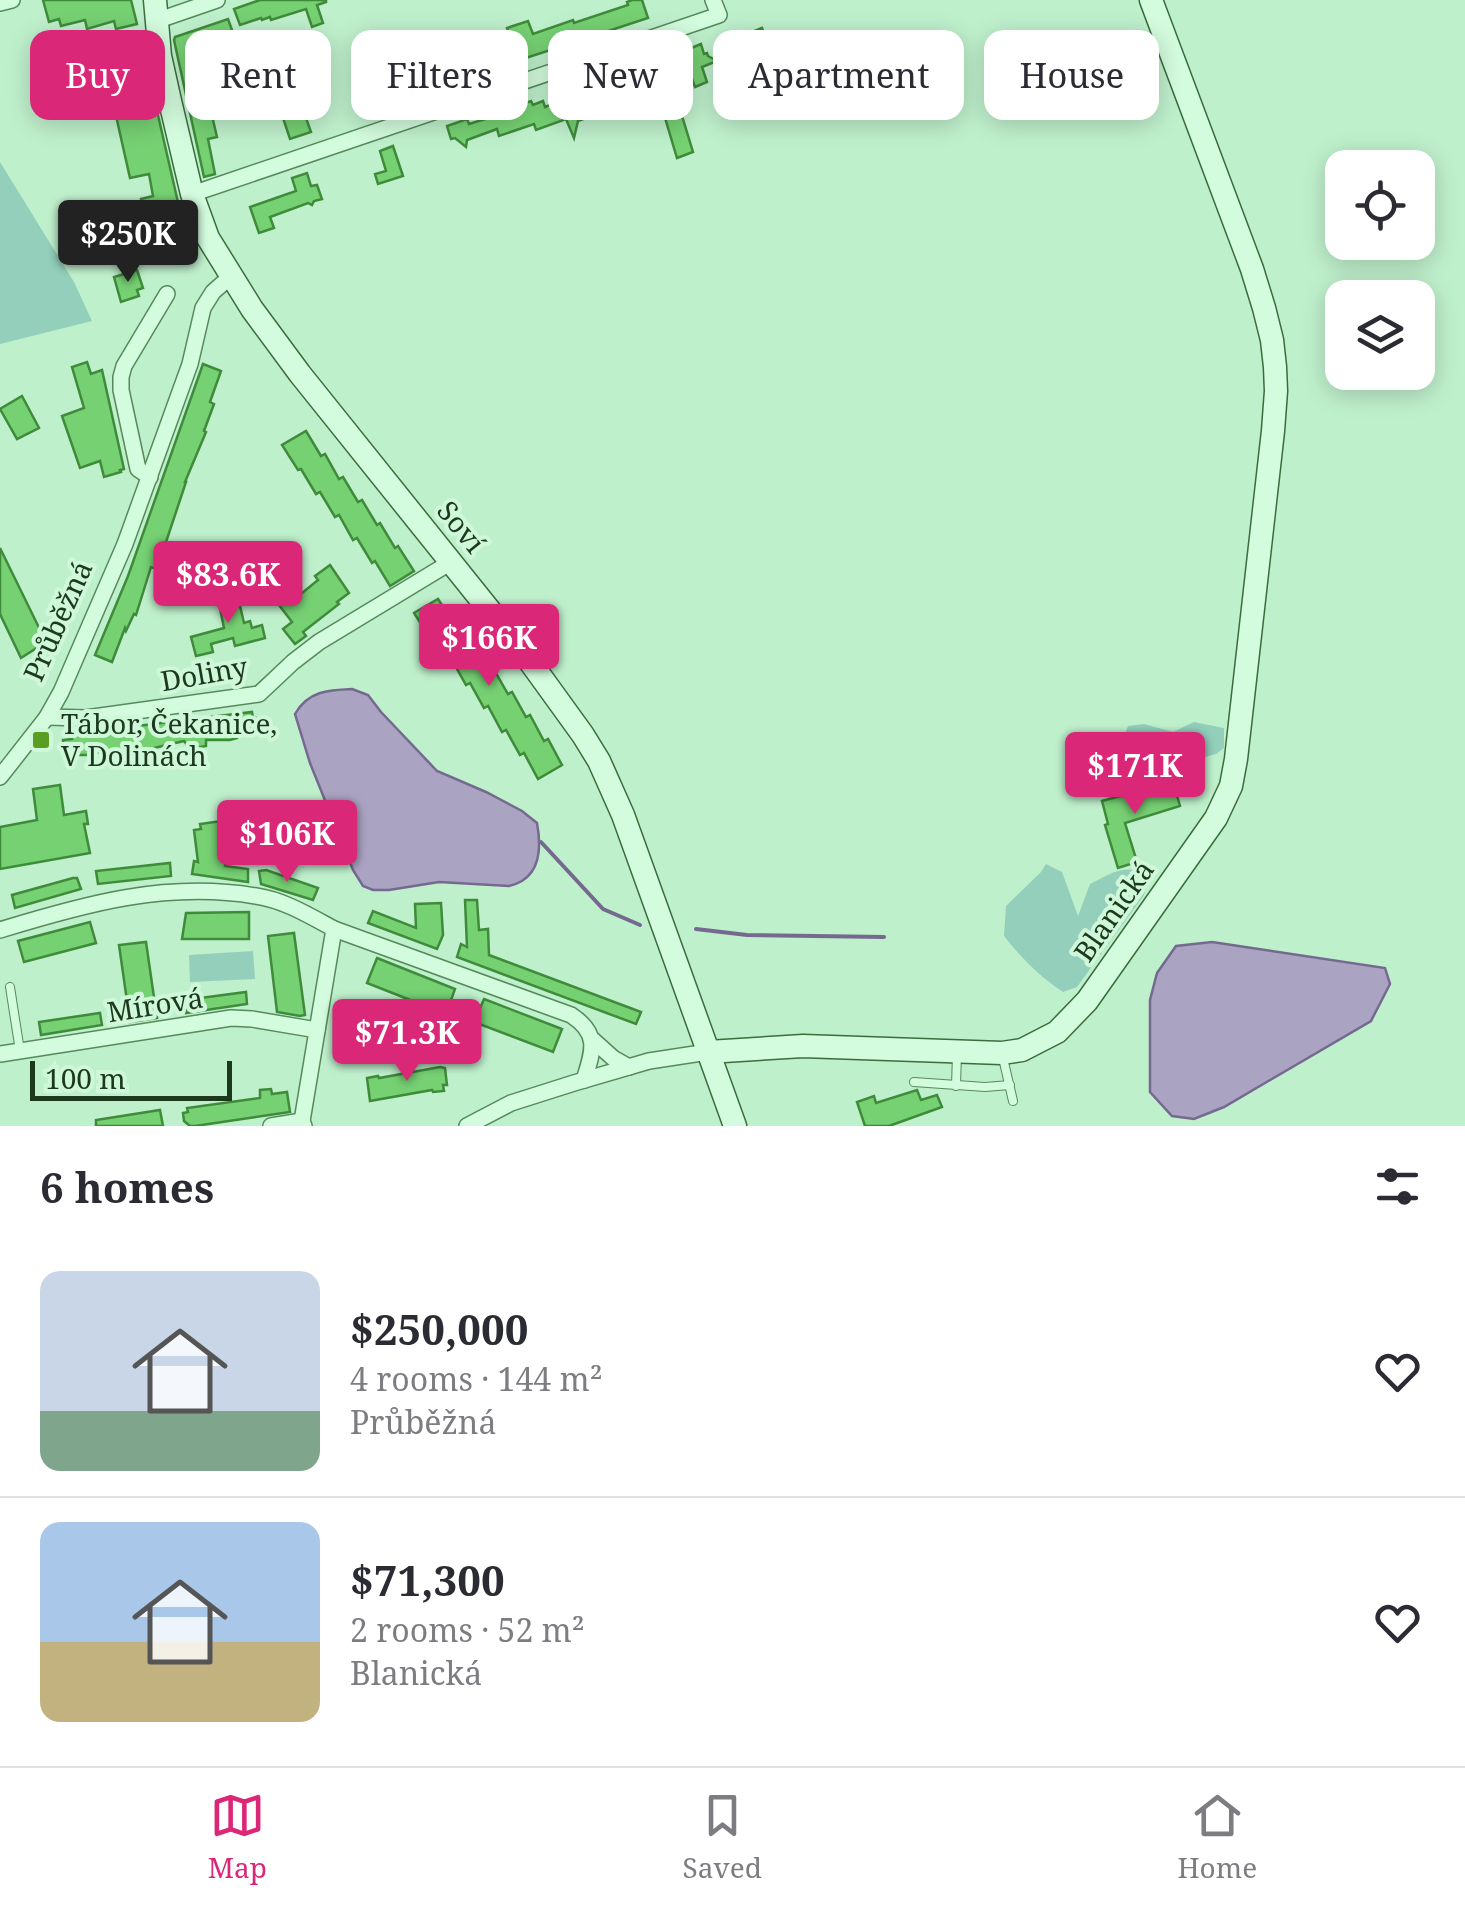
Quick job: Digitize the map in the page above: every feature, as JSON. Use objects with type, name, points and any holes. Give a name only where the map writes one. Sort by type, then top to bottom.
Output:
[{"type":"street","points":[[217,0],[156,11],[160,56],[192,194],[208,238],[230,276]]},
{"type":"street","points":[[192,194],[718,15],[713,0]]},
{"type":"street","name":"Blanická","points":[[468,1126],[511,1103],[584,1080],[649,1061],[708,1052],[804,1046],[957,1053],[1022,1050],[1057,1032],[1087,1001],[1216,818],[1236,759],[1273,430],[1276,392],[1272,340],[1252,269],[1151,0]]},
{"type":"street","name":"Průběžná","points":[[0,777],[48,718],[112,576],[150,477],[190,364],[203,308],[230,276]]},
{"type":"street","name":"Soví","points":[[230,276],[300,374],[523,652],[583,735],[623,816],[735,1126]]},
{"type":"street","points":[[150,477],[138,469],[120,377],[167,294]]},
{"type":"street","name":"Doliny","points":[[48,718],[86,718],[259,694],[320,642],[451,562]]},
{"type":"street","points":[[0,930],[80,905],[141,894],[259,896],[300,910],[334,929],[561,1010],[585,1024],[593,1040],[629,1067]]},
{"type":"street","points":[[271,1126],[303,1124],[334,929]]},
{"type":"street","name":"Mírová","points":[[0,1054],[232,1018],[316,1030]]},
{"type":"street","points":[[584,1080],[593,1040]]},
{"type":"lane","points":[[10,988],[20,1050]]},
{"type":"lane","points":[[956,1086],[957,1053]]},
{"type":"lane","points":[[1002,1053],[1014,1101]]},
{"type":"lane","points":[[914,1082],[1010,1085]]},
{"type":"shaded area","points":[[0,162],[74,282],[92,321],[0,344]]},
{"type":"shaded area","points":[[352,689],[368,695],[437,771],[486,792],[537,823],[539,853],[527,877],[509,886],[439,882],[373,890],[363,886],[310,763],[295,714],[312,696]]},
{"type":"shaded area","points":[[1194,722],[1224,728],[1224,748],[1198,759],[1173,782],[1122,796],[1096,794],[1128,726],[1144,724],[1173,732]]},
{"type":"shaded area","points":[[1046,864],[1062,872],[1078,916],[1090,884],[1110,874],[1137,871],[1145,874],[1148,883],[1144,895],[1077,987],[1063,992],[1031,967],[1004,936],[1006,906]]},
{"type":"shaded area","points":[[1212,942],[1385,968],[1390,984],[1371,1021],[1224,1107],[1194,1119],[1172,1116],[1150,1092],[1150,1000],[1157,973],[1176,946]]},
{"type":"shaded area","points":[[253,951],[255,979],[190,982],[189,955]]},
{"type":"building","points":[[43,0],[131,0],[137,24],[116,29],[114,21],[87,29],[85,20],[61,26],[59,19],[49,22]]},
{"type":"building","points":[[260,0],[326,0],[317,5],[323,23],[312,27],[306,9],[240,25],[234,9]]},
{"type":"building","points":[[642,0],[648,18],[611,30],[548,30],[548,51],[528,57],[528,30],[507,28],[528,21],[533,34],[628,5],[627,2]]},
{"type":"building","points":[[228,19],[232,30],[196,30]]},
{"type":"building","points":[[185,34],[185,90],[174,40]]},
{"type":"building","points":[[701,44],[704,54],[713,59],[713,63],[702,67],[707,82],[695,87],[693,81],[693,47]]},
{"type":"building","points":[[543,101],[548,106],[548,120],[563,120],[536,130],[534,124],[499,136],[497,129],[467,140],[466,147],[451,139],[447,126],[464,120],[469,124],[482,120],[528,120],[528,102],[533,105]]},
{"type":"building","points":[[117,120],[159,120],[183,224],[174,226],[175,230],[152,234],[155,244],[143,247],[136,225],[144,214],[141,199],[153,196],[149,174],[130,178]]},
{"type":"building","points":[[192,120],[213,120],[217,137],[208,139],[215,174],[204,177]]},
{"type":"building","points":[[284,120],[307,120],[311,132],[290,139]]},
{"type":"building","points":[[566,120],[581,120],[574,138]]},
{"type":"building","points":[[666,120],[683,120],[693,152],[677,158]]},
{"type":"building","points":[[393,146],[403,176],[378,184],[375,174],[386,171],[380,151]]},
{"type":"building","points":[[307,173],[311,186],[317,185],[322,199],[270,217],[274,228],[259,233],[250,207],[296,191],[292,178]]},
{"type":"building","points":[[137,270],[143,288],[137,290],[139,296],[121,302],[114,277]]},
{"type":"building","points":[[87,362],[91,374],[102,370],[124,469],[104,477],[100,461],[80,468],[62,416],[84,408],[72,367]]},
{"type":"building","points":[[203,364],[221,371],[210,402],[214,404],[206,432],[166,542],[199,554],[190,581],[151,567],[136,615],[126,631],[125,628],[112,662],[95,655],[128,576]]},
{"type":"building","points":[[22,396],[39,428],[17,439],[0,409]]},
{"type":"building","points":[[306,431],[321,456],[325,454],[339,479],[343,477],[358,502],[362,500],[414,571],[390,586],[357,538],[353,540],[339,515],[335,517],[320,492],[316,494],[282,445]]},
{"type":"building","points":[[0,548],[46,642],[21,658],[0,614]]},
{"type":"building","points":[[330,565],[349,593],[303,632],[306,636],[295,644],[283,629],[292,622],[279,605],[293,594],[296,598]]},
{"type":"building","points":[[236,589],[244,623],[250,621],[252,628],[262,625],[265,638],[235,646],[233,638],[211,644],[213,652],[196,656],[191,637],[224,628],[217,594]]},
{"type":"building","points":[[438,599],[472,647],[476,645],[490,670],[493,668],[508,694],[512,692],[526,717],[530,715],[544,741],[548,739],[562,765],[538,779],[524,753],[520,755],[506,730],[502,732],[488,706],[484,708],[470,683],[466,685],[452,660],[449,662],[433,636],[430,638],[414,613]]},
{"type":"building","points":[[252,712],[253,718],[260,718],[261,733],[237,735],[230,740],[206,740],[206,746],[190,749],[184,741],[150,749],[65,755],[63,740],[72,739],[71,734]]},
{"type":"building","points":[[1173,782],[1180,806],[1125,823],[1137,862],[1118,868],[1102,801]]},
{"type":"building","points":[[60,785],[64,815],[86,811],[88,824],[84,824],[90,853],[0,869],[0,827],[37,820],[33,789]]},
{"type":"building","points":[[274,809],[275,814],[282,813],[288,855],[264,861],[262,843],[228,848],[225,866],[248,869],[248,882],[192,874],[194,861],[198,862],[194,830],[201,829],[200,824],[258,816],[258,811]]},
{"type":"building","points":[[170,863],[171,876],[98,884],[96,871]]},
{"type":"building","points":[[259,871],[318,888],[313,900],[261,884]]},
{"type":"building","points":[[77,878],[81,889],[15,908],[12,895]]},
{"type":"building","points":[[465,900],[477,900],[479,930],[488,929],[489,955],[641,1012],[636,1024],[457,957],[461,944],[467,947]]},
{"type":"building","points":[[441,903],[443,935],[437,949],[368,923],[373,911],[416,928],[415,904]]},
{"type":"building","points":[[249,912],[249,939],[182,939],[186,913]]},
{"type":"building","points":[[90,922],[96,943],[24,962],[18,941]]},
{"type":"building","points":[[294,933],[305,1015],[300,1016],[277,1012],[268,936]]},
{"type":"building","points":[[146,942],[157,1018],[130,1022],[119,945]]},
{"type":"building","points":[[377,958],[455,989],[446,1014],[367,983]]},
{"type":"building","points":[[246,992],[247,1004],[186,1013],[185,1000]]},
{"type":"building","points":[[484,999],[562,1029],[553,1052],[474,1022]]},
{"type":"building","points":[[100,1013],[102,1025],[41,1035],[39,1022]]},
{"type":"building","points":[[445,1068],[444,1091],[370,1101],[367,1078]]},
{"type":"building","points":[[271,1089],[272,1094],[287,1092],[290,1112],[195,1126],[184,1121],[187,1108],[260,1098],[260,1090]]},
{"type":"building","points":[[917,1090],[921,1100],[937,1095],[942,1107],[889,1126],[865,1126],[857,1102],[874,1096],[876,1103]]},
{"type":"building","points":[[160,1110],[163,1126],[96,1126],[96,1120]]},
{"type":"waterway","points":[[541,842],[603,909],[640,925]]},
{"type":"waterway","points":[[696,929],[747,935],[884,937]]},
{"type":"place","name":"Tábor, Čekanice, V Dolinách","points":[[41,740]]}]
